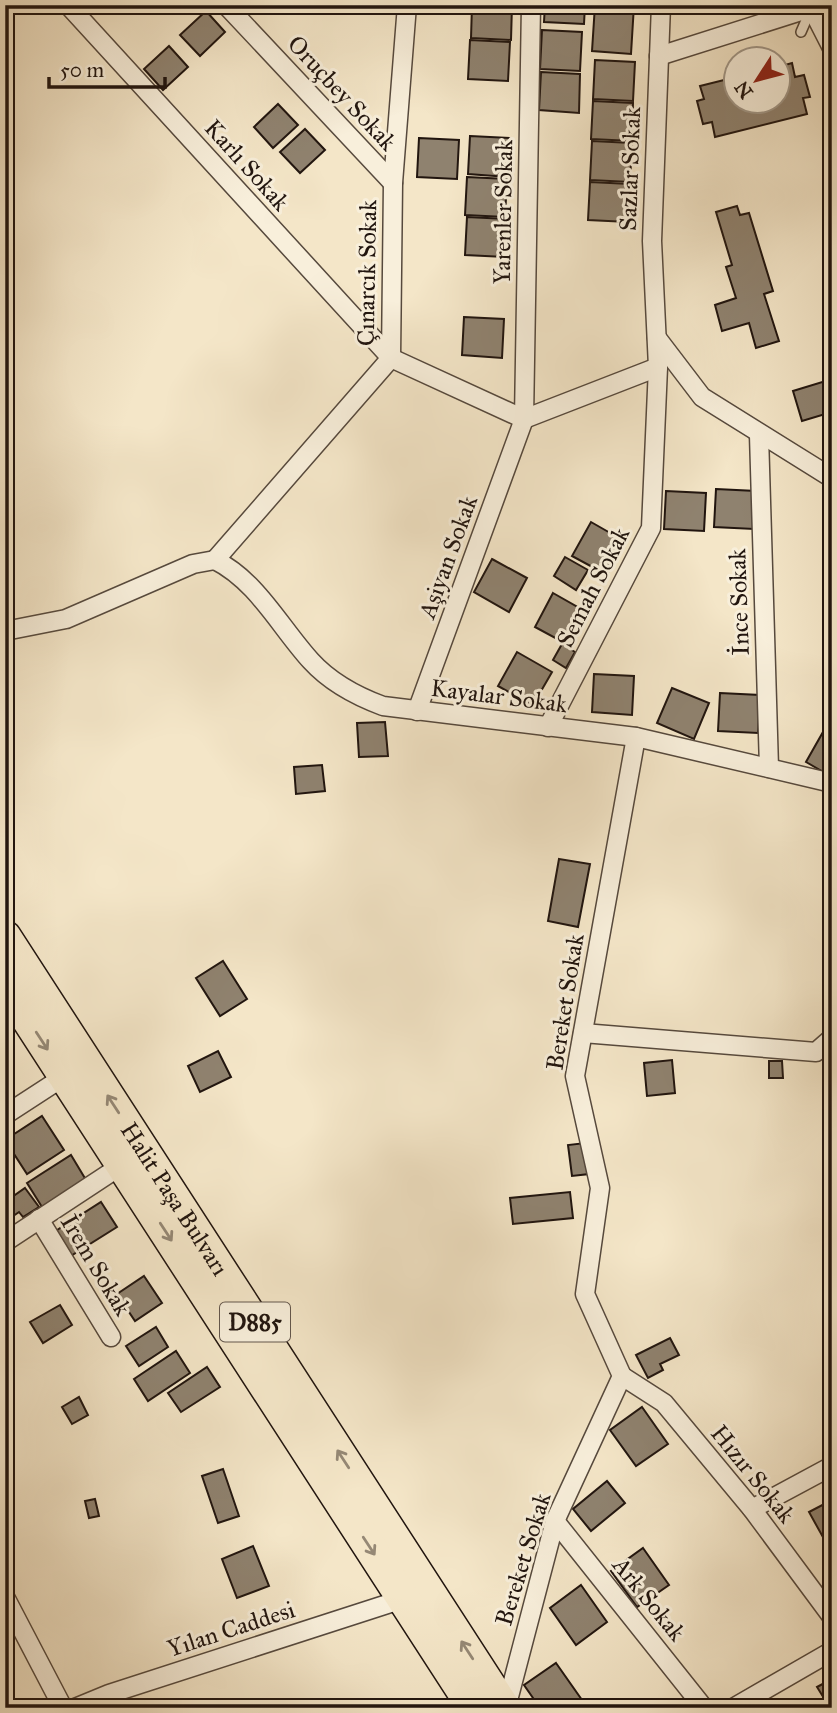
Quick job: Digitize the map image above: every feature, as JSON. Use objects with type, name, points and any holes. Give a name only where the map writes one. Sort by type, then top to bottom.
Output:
[{"type":"highway","name":"Halit Paşa Bulvarı","points":[[5,937],[505,1708]]},
{"type":"highway","name":"Halit Paşa Bulvarı","points":[[5,984],[403,1599],[466,1705]]},
{"type":"street","name":"Karlı Sokak","points":[[68,5],[391,358]]},
{"type":"street","name":"Oruçbey Sokak","points":[[226,5],[393,183]]},
{"type":"street","name":"Çınarcık Sokak","points":[[215,560],[391,358],[393,183],[407,5]]},
{"type":"street","name":"Yarenler Sokak","points":[[524,419],[531,5]]},
{"type":"street","name":"Sazlar Sokak","points":[[655,335],[661,5]]},
{"type":"street","points":[[659,56],[814,6],[832,48]]},
{"type":"street","points":[[655,335],[702,397],[765,430],[832,478]]},
{"type":"street","name":"Semah Sokak","points":[[548,727],[651,528],[658,366],[655,335]]},
{"type":"street","points":[[391,358],[524,419],[658,366]]},
{"type":"street","name":"Aşiyan Sokak","points":[[417,711],[524,419]]},
{"type":"street","name":"İnce Sokak","points":[[765,430],[769,768]]},
{"type":"street","points":[[5,631],[66,619],[193,564],[215,560]]},
{"type":"street","name":"Kayalar Sokak","points":[[215,560],[235,570],[312,663],[351,694],[383,706],[636,737],[832,783]]},
{"type":"street","name":"Bereket Sokak","points":[[505,1708],[555,1521],[622,1376],[585,1294],[600,1188],[575,1076],[636,737]]},
{"type":"street","points":[[583,1033],[816,1052],[832,1038]]},
{"type":"street","points":[[5,1115],[65,1076]]},
{"type":"street","points":[[5,1242],[122,1165]]},
{"type":"street","name":"İrem Sokak","points":[[39,1219],[111,1337]]},
{"type":"street","name":"Hızır Sokak","points":[[622,1376],[664,1403],[752,1509],[832,1617]]},
{"type":"street","points":[[752,1509],[832,1466]]},
{"type":"street","name":"Ark Sokak","points":[[555,1521],[704,1708]]},
{"type":"street","points":[[5,1598],[63,1708]]},
{"type":"street","name":"Yılan Caddesi","points":[[75,1708],[109,1694],[403,1599]]},
{"type":"street","points":[[733,1708],[832,1651]]},
{"type":"lane","points":[[801,32],[814,6]]},
{"type":"building","points":[[472,5],[512,5],[511,40],[471,38]]},
{"type":"building","points":[[545,5],[585,5],[584,24],[544,22]]},
{"type":"building","points":[[595,5],[634,5],[631,54],[592,51]]},
{"type":"building","points":[[206,11],[225,32],[200,56],[180,35]]},
{"type":"building","points":[[542,30],[582,32],[580,71],[540,69]]},
{"type":"building","points":[[470,40],[510,42],[508,81],[468,79]]},
{"type":"building","points":[[169,46],[188,67],[163,90],[144,69]]},
{"type":"building","points":[[595,60],[635,62],[633,101],[593,99]]},
{"type":"building","points":[[792,63],[795,77],[804,75],[810,97],[803,98],[807,114],[715,137],[712,122],[703,124],[697,101],[704,99],[700,86],[722,80],[722,116],[792,116]]},
{"type":"building","points":[[541,72],[580,74],[579,113],[539,110]]},
{"type":"building","points":[[593,101],[633,103],[632,141],[591,139]]},
{"type":"building","points":[[278,104],[298,125],[273,148],[254,127]]},
{"type":"building","points":[[305,129],[325,150],[300,173],[280,152]]},
{"type":"building","points":[[470,136],[510,138],[508,177],[468,174]]},
{"type":"building","points":[[419,138],[459,140],[457,179],[417,177]]},
{"type":"building","points":[[592,141],[632,143],[630,182],[590,180]]},
{"type":"building","points":[[467,177],[507,179],[505,217],[465,215]]},
{"type":"building","points":[[590,182],[630,184],[628,222],[588,220]]},
{"type":"building","points":[[737,206],[740,215],[749,213],[773,291],[764,294],[779,341],[756,348],[749,323],[722,331],[715,305],[736,298],[726,267],[732,265],[716,212]]},
{"type":"building","points":[[467,217],[507,219],[505,257],[465,255]]},
{"type":"building","points":[[464,317],[504,319],[502,358],[462,355]]},
{"type":"building","points":[[832,379],[832,412],[802,421],[793,391]]},
{"type":"building","points":[[716,489],[756,491],[754,529],[714,527]]},
{"type":"building","points":[[666,491],[706,493],[704,531],[664,529]]},
{"type":"building","points":[[591,522],[626,542],[607,575],[572,556]]},
{"type":"building","points":[[565,557],[588,570],[576,590],[554,576]]},
{"type":"building","points":[[492,559],[527,578],[509,612],[474,592]]},
{"type":"building","points":[[553,593],[588,613],[570,646],[535,627]]},
{"type":"building","points":[[562,644],[575,652],[566,668],[553,660]]},
{"type":"building","points":[[517,652],[552,672],[533,705],[498,686]]},
{"type":"building","points":[[594,674],[634,676],[632,715],[592,712]]},
{"type":"building","points":[[672,688],[709,703],[694,739],[657,723]]},
{"type":"building","points":[[720,693],[760,695],[758,733],[718,731]]},
{"type":"building","points":[[385,722],[388,756],[359,757],[357,723]]},
{"type":"building","points":[[827,725],[832,728],[832,777],[806,762]]},
{"type":"building","points":[[322,765],[325,791],[296,794],[294,767]]},
{"type":"building","points":[[559,859],[590,864],[578,927],[548,921]]},
{"type":"building","points":[[223,961],[247,999],[220,1016],[196,978]]},
{"type":"building","points":[[218,1051],[231,1077],[200,1092],[188,1066]]},
{"type":"building","points":[[672,1060],[675,1093],[647,1096],[644,1063]]},
{"type":"building","points":[[769,1061],[782,1061],[783,1078],[769,1078]]},
{"type":"building","points":[[42,1116],[64,1150],[27,1174],[5,1140]]},
{"type":"building","points":[[585,1143],[589,1174],[572,1176],[568,1145]]},
{"type":"building","points":[[71,1155],[86,1180],[42,1207],[27,1183]]},
{"type":"building","points":[[25,1188],[39,1207],[23,1217],[19,1212],[9,1219],[5,1214],[5,1202]]},
{"type":"building","points":[[570,1192],[573,1218],[513,1224],[510,1198]]},
{"type":"building","points":[[101,1202],[117,1227],[69,1257],[54,1232]]},
{"type":"building","points":[[144,1276],[162,1303],[135,1321],[117,1294]]},
{"type":"building","points":[[60,1305],[72,1325],[43,1343],[30,1322]]},
{"type":"building","points":[[5,1307],[12,1321],[5,1325]]},
{"type":"building","points":[[156,1327],[168,1347],[139,1366],[126,1346]]},
{"type":"building","points":[[670,1338],[679,1355],[660,1364],[663,1370],[648,1378],[636,1355]]},
{"type":"building","points":[[176,1351],[190,1373],[148,1401],[134,1379]]},
{"type":"building","points":[[207,1367],[220,1387],[181,1412],[168,1393]]},
{"type":"building","points":[[79,1397],[88,1415],[72,1424],[62,1407]]},
{"type":"building","points":[[642,1407],[668,1444],[636,1466],[610,1430]]},
{"type":"building","points":[[223,1469],[239,1516],[218,1523],[202,1476]]},
{"type":"building","points":[[607,1481],[625,1503],[591,1531],[573,1509]]},
{"type":"building","points":[[95,1499],[99,1516],[89,1518],[85,1501]]},
{"type":"building","points":[[832,1500],[832,1535],[824,1539],[809,1512]]},
{"type":"building","points":[[253,1546],[269,1586],[237,1598],[222,1559]]},
{"type":"building","points":[[643,1548],[669,1585],[637,1607],[611,1571]]},
{"type":"building","points":[[581,1585],[607,1622],[576,1645],[550,1608]]},
{"type":"building","points":[[556,1663],[582,1700],[570,1708],[540,1708],[524,1685]]},
{"type":"building","points":[[832,1679],[832,1708],[830,1708],[817,1687]]}]
